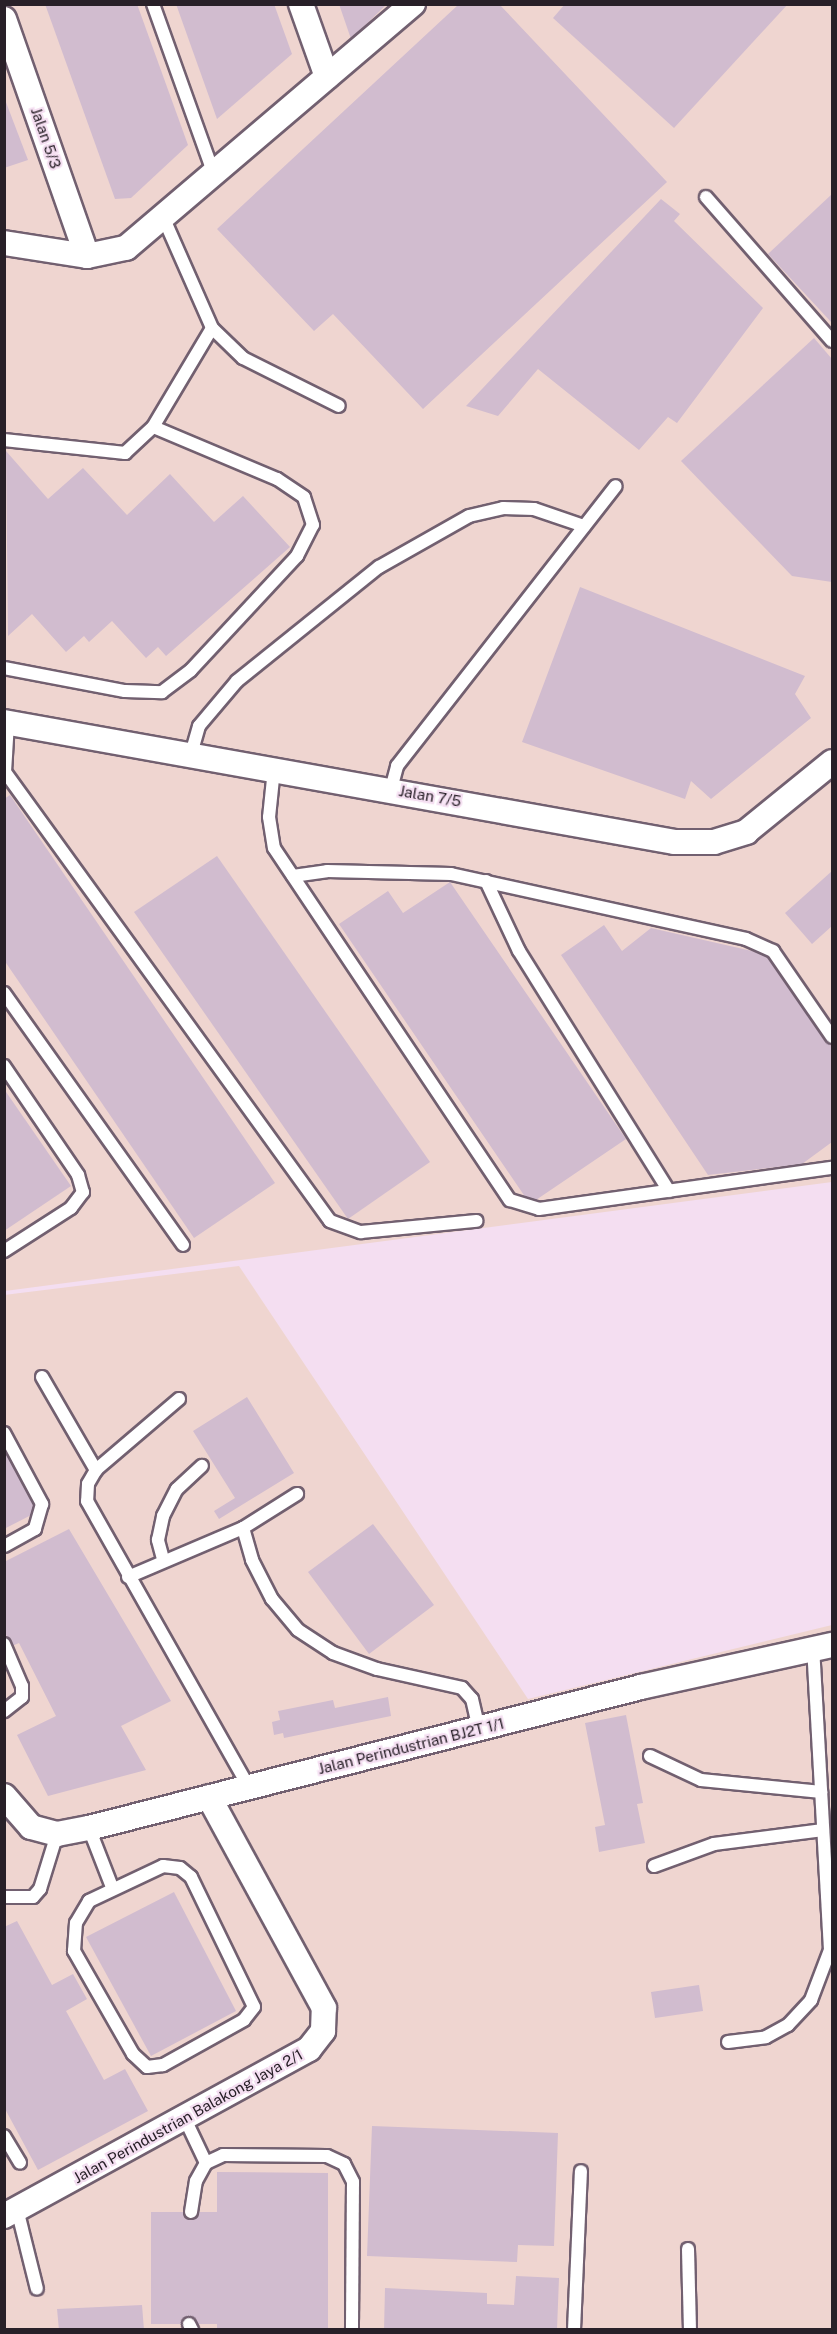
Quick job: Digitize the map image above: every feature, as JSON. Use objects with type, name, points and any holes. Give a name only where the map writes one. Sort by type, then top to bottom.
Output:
[{"type":"street","points":[[301,4],[327,77]]},
{"type":"street","points":[[4,243],[87,256],[126,248],[164,219],[413,4]]},
{"type":"street","name":"Jalan 5/3","points":[[4,19],[87,256]]},
{"type":"street","name":"Jalan 7/5","points":[[6,722],[391,789],[675,842],[714,842],[746,832],[832,762]]},
{"type":"street","name":"Jalan Perindustrian BJ2T 1/1","points":[[4,1796],[31,1827],[57,1834],[89,1828],[641,1687],[823,1647]]},
{"type":"street","name":"Jalan Perindustrian Balakong Jaya 2/1","points":[[11,2213],[309,2049],[323,2031],[324,2008],[209,1797]]},
{"type":"lane","points":[[153,4],[214,174]]},
{"type":"lane","points":[[706,197],[832,341]]},
{"type":"lane","points":[[164,219],[213,328],[243,358],[339,405]]},
{"type":"lane","points":[[4,440],[125,453],[153,427],[213,328]]},
{"type":"lane","points":[[4,668],[125,691],[162,692],[191,669],[297,555],[313,525],[304,497],[277,479],[153,427]]},
{"type":"lane","points":[[391,789],[397,766],[616,486]]},
{"type":"lane","points":[[191,754],[199,726],[237,681],[379,567],[469,516],[502,508],[534,509],[584,526]]},
{"type":"lane","points":[[6,722],[5,772],[330,1221],[361,1232],[476,1221]]},
{"type":"lane","points":[[274,769],[269,817],[274,848],[510,1200],[538,1209],[832,1168]]},
{"type":"lane","points":[[293,876],[327,871],[451,874],[746,939],[773,951],[832,1037]]},
{"type":"lane","points":[[486,881],[519,951],[669,1191]]},
{"type":"lane","points":[[4,993],[183,1245]]},
{"type":"lane","points":[[4,1066],[78,1175],[83,1192],[71,1208],[4,1251]]},
{"type":"lane","points":[[42,1377],[96,1470]]},
{"type":"lane","points":[[179,1399],[96,1470],[88,1484],[87,1501],[248,1786]]},
{"type":"lane","points":[[4,1433],[42,1504],[34,1529],[4,1546]]},
{"type":"lane","points":[[163,1558],[158,1540],[163,1516],[177,1489],[202,1466]]},
{"type":"lane","points":[[128,1577],[163,1558],[243,1528],[297,1494]]},
{"type":"lane","points":[[243,1528],[252,1560],[272,1599],[298,1630],[333,1653],[377,1669],[441,1680],[462,1688],[472,1699],[480,1729]]},
{"type":"lane","points":[[4,1644],[22,1686],[22,1697],[4,1710]]},
{"type":"lane","points":[[728,2042],[766,2037],[788,2025],[811,2000],[830,1950],[821,1792],[823,1647]]},
{"type":"lane","points":[[650,1756],[701,1780],[821,1792]]},
{"type":"lane","points":[[89,1828],[112,1887]]},
{"type":"lane","points":[[654,1866],[714,1844],[823,1830]]},
{"type":"lane","points":[[4,1897],[33,1897],[40,1889],[57,1834]]},
{"type":"lane","points":[[163,1866],[180,1868],[191,1877],[250,1994],[254,2007],[244,2020],[163,2066],[147,2067],[133,2054],[74,1951],[76,1923],[89,1901],[112,1887],[163,1866]]},
{"type":"lane","points":[[185,2119],[207,2163]]},
{"type":"lane","points":[[4,2136],[20,2163]]},
{"type":"lane","points":[[190,2212],[196,2181],[207,2163],[223,2156],[327,2156],[344,2164],[353,2182],[352,2330]]},
{"type":"lane","points":[[574,2330],[582,2171]]},
{"type":"lane","points":[[11,2213],[37,2289]]},
{"type":"lane","points":[[688,2249],[690,2330]]},
{"type":"shaded area","points":[[4,5],[832,5],[832,1182],[5,1291]]},
{"type":"shaded area","points":[[239,1266],[528,1699],[832,1625],[832,2329],[5,2329],[4,1295]]},
{"type":"building","points":[[45,4],[137,4],[188,145],[131,198],[115,199]]},
{"type":"building","points":[[176,4],[274,4],[292,54],[217,119]]},
{"type":"building","points":[[339,4],[387,4],[351,39]]},
{"type":"building","points":[[565,4],[788,4],[674,128],[553,18]]},
{"type":"building","points":[[458,5],[500,5],[667,182],[423,409],[333,314],[314,331],[217,229]]},
{"type":"building","points":[[4,97],[28,160],[4,168]]},
{"type":"building","points":[[832,194],[832,323],[768,254]]},
{"type":"building","points":[[661,199],[680,214],[674,221],[763,308],[677,423],[668,417],[639,450],[538,369],[498,416],[466,406]]},
{"type":"building","points":[[814,338],[832,359],[832,582],[792,576],[681,461]]},
{"type":"building","points":[[6,451],[48,499],[83,468],[127,515],[170,474],[214,522],[243,496],[290,547],[166,656],[158,647],[146,658],[112,621],[89,642],[84,636],[66,652],[32,614],[8,636]]},
{"type":"building","points":[[580,587],[805,676],[795,694],[811,718],[711,799],[691,781],[685,799],[522,742]]},
{"type":"building","points":[[10,795],[275,1183],[194,1238],[4,960],[4,799]]},
{"type":"building","points":[[217,856],[430,1162],[348,1219],[134,912]]},
{"type":"building","points":[[832,871],[832,926],[812,944],[785,913]]},
{"type":"building","points":[[450,882],[626,1139],[530,1204],[339,924],[388,891],[403,913]]},
{"type":"building","points":[[604,925],[622,951],[651,928],[774,956],[832,1043],[832,1142],[802,1164],[708,1175],[561,955]]},
{"type":"building","points":[[4,1089],[71,1186],[4,1231]]},
{"type":"building","points":[[247,1397],[294,1473],[219,1519],[214,1511],[235,1498],[193,1431]]},
{"type":"building","points":[[4,1446],[39,1511],[4,1529]]},
{"type":"building","points":[[373,1524],[434,1605],[369,1654],[308,1572]]},
{"type":"building","points":[[69,1529],[171,1701],[121,1726],[146,1770],[48,1796],[17,1735],[56,1716],[19,1643],[12,1646],[4,1631],[4,1562]]},
{"type":"building","points":[[388,1697],[391,1716],[284,1738],[283,1733],[274,1735],[272,1722],[280,1720],[278,1711],[333,1700],[335,1708]]},
{"type":"building","points":[[626,1715],[643,1803],[637,1804],[645,1843],[599,1852],[595,1827],[605,1825],[585,1723]]},
{"type":"building","points":[[174,1892],[236,2011],[151,2056],[86,1937]]},
{"type":"building","points":[[17,1921],[52,1985],[73,1974],[87,1999],[66,2011],[104,2080],[125,2069],[148,2111],[38,2170],[4,2107],[4,1927]]},
{"type":"building","points":[[699,1985],[703,2011],[655,2018],[651,1992]]},
{"type":"building","points":[[372,2126],[558,2133],[554,2246],[518,2245],[517,2262],[367,2256]]},
{"type":"building","points":[[217,2172],[328,2173],[328,2330],[217,2330],[217,2324],[151,2324],[151,2212],[217,2212]]},
{"type":"building","points":[[516,2276],[559,2278],[557,2330],[384,2330],[385,2288],[487,2293],[487,2304],[514,2305]]},
{"type":"building","points":[[142,2305],[144,2330],[59,2330],[57,2309]]}]
